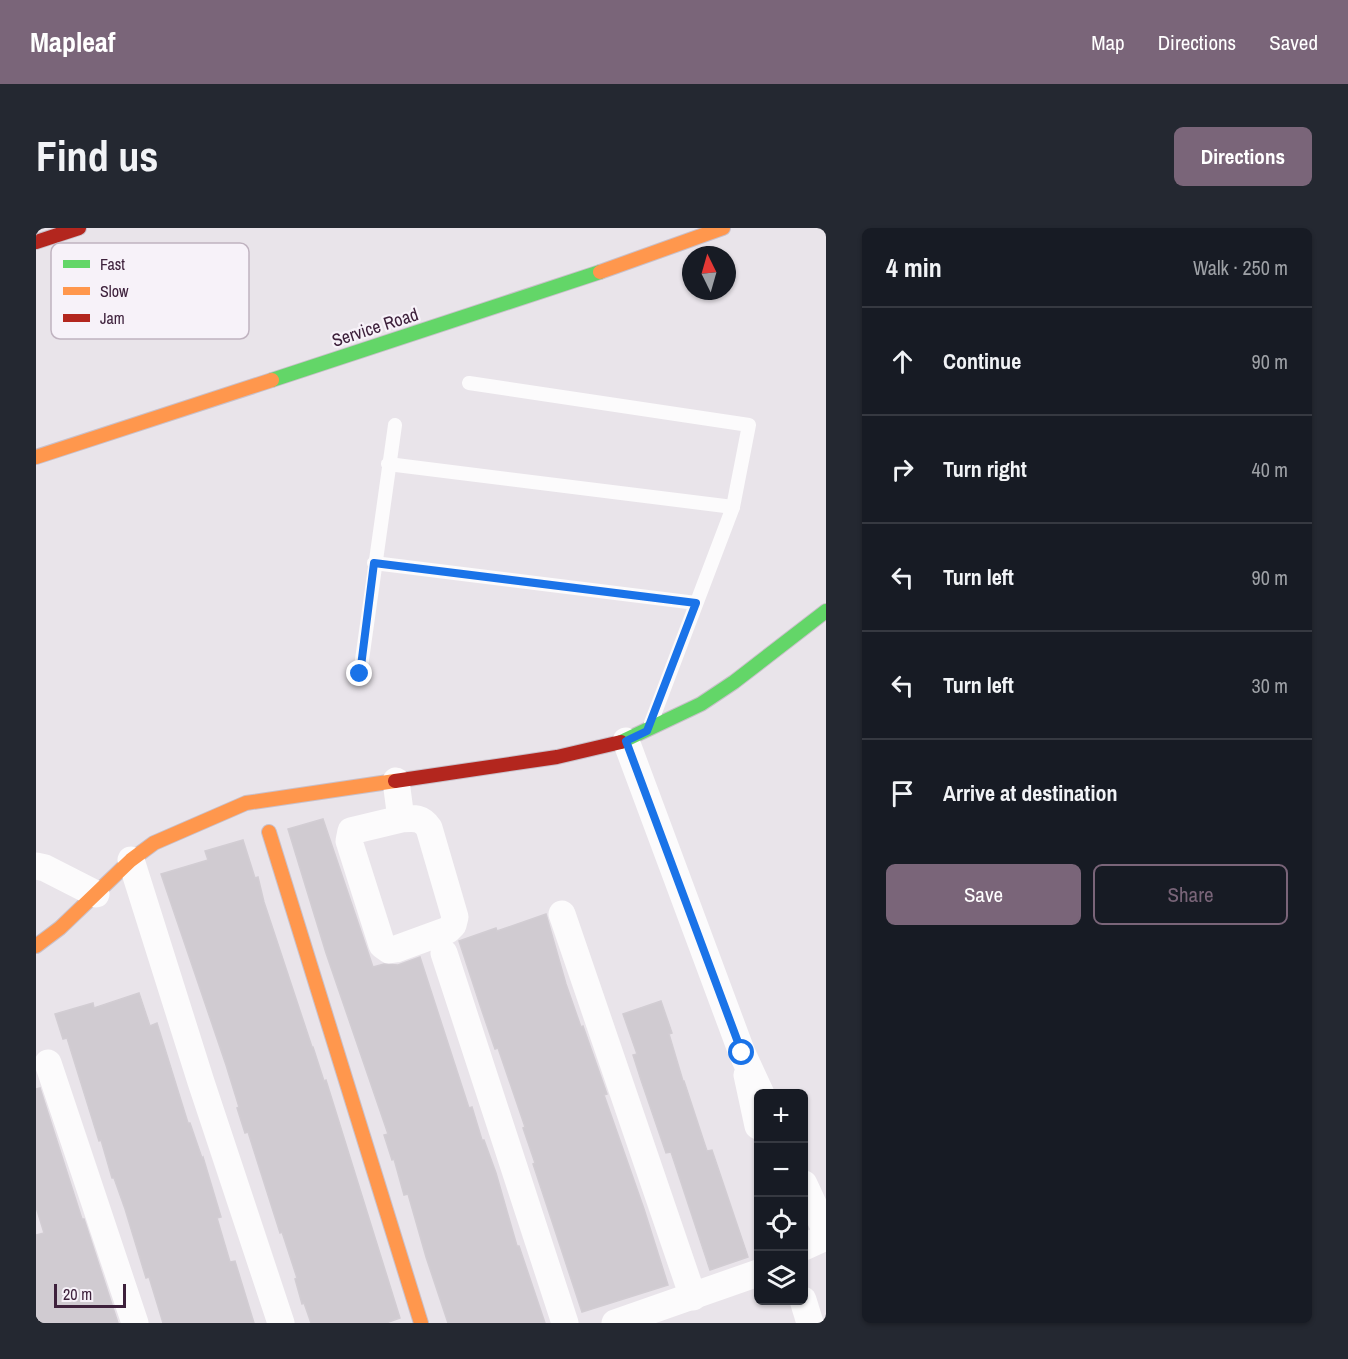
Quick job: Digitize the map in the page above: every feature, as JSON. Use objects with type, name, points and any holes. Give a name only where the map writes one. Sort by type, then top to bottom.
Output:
[{"type":"main road","points":[[36,242],[79,228]]},
{"type":"main road","name":"Service Road","points":[[36,457],[592,275],[723,228]]},
{"type":"main road","points":[[36,946],[60,928],[131,860],[154,843],[246,803],[558,757],[637,736],[701,704],[734,682],[826,611]]},
{"type":"main road","points":[[269,832],[421,1323]]},
{"type":"street","points":[[637,736],[742,1053],[754,1105]]},
{"type":"street","points":[[396,781],[402,819]]},
{"type":"street","points":[[417,818],[425,822],[429,828],[455,917],[453,925],[448,930],[389,950],[382,945],[349,841],[351,831],[402,819],[417,818]]},
{"type":"street","points":[[131,860],[201,1082],[281,1323]]},
{"type":"street","points":[[36,866],[45,868],[96,894]]},
{"type":"street","points":[[562,914],[693,1297]]},
{"type":"street","points":[[444,953],[565,1323]]},
{"type":"street","points":[[742,1053],[759,1089]]},
{"type":"street","points":[[48,1063],[135,1323]]},
{"type":"street","points":[[808,1193],[826,1232]]},
{"type":"street","points":[[808,1245],[826,1237]]},
{"type":"street","points":[[615,1323],[754,1275]]},
{"type":"street","points":[[805,1305],[810,1323]]},
{"type":"lane","points":[[470,382],[749,425],[733,507],[696,603],[637,736]]},
{"type":"lane","points":[[360,674],[395,425]]},
{"type":"lane","points":[[388,464],[733,507]]},
{"type":"lane","points":[[374,563],[696,603]]},
{"type":"building","points":[[323,819],[373,967],[384,964],[398,965],[420,957],[469,1108],[472,1107],[482,1140],[484,1140],[496,1173],[517,1246],[519,1246],[545,1323],[448,1323],[408,1194],[404,1195],[394,1159],[392,1160],[384,1135],[388,1134],[326,953],[288,829]]},
{"type":"building","points":[[243,840],[255,878],[258,877],[264,902],[312,1047],[324,1081],[326,1080],[400,1318],[386,1323],[311,1323],[304,1303],[302,1304],[295,1279],[297,1278],[282,1232],[280,1233],[248,1132],[245,1133],[226,1065],[161,874],[208,860],[205,851]]},
{"type":"building","points":[[546,914],[566,984],[607,1094],[604,1095],[668,1285],[582,1312],[533,1164],[535,1163],[523,1128],[525,1127],[498,1048],[495,1049],[459,941]]},
{"type":"building","points":[[139,993],[150,1026],[157,1023],[188,1123],[190,1123],[203,1157],[221,1217],[217,1218],[230,1262],[235,1261],[254,1323],[163,1323],[149,1277],[146,1278],[125,1209],[114,1178],[112,1178],[101,1140],[99,1141],[67,1038],[63,1039],[55,1014],[93,1003],[94,1008]]},
{"type":"building","points":[[661,1001],[672,1033],[669,1034],[683,1081],[707,1151],[712,1150],[748,1257],[710,1270],[671,1152],[666,1153],[641,1080],[633,1055],[637,1054],[623,1014]]},
{"type":"building","points":[[40,1088],[118,1323],[36,1323],[36,1235],[44,1233],[36,1207],[36,1089]]},
{"type":"traffic: fast","points":[[272,380],[600,272]]},
{"type":"traffic: fast","points":[[621,742],[701,704],[734,682],[826,611]]},
{"type":"traffic: slow","points":[[600,272],[723,228]]},
{"type":"traffic: slow","points":[[36,457],[272,380]]},
{"type":"traffic: slow","points":[[36,946],[60,928],[131,860],[154,843],[246,803],[395,781]]},
{"type":"traffic: slow","points":[[269,832],[421,1323]]},
{"type":"traffic: jam","points":[[36,242],[79,228]]},
{"type":"traffic: jam","points":[[395,781],[557,757],[621,742]]},
{"type":"route","points":[[360,674],[374,563],[696,603],[647,731],[626,741],[742,1053]]}]
